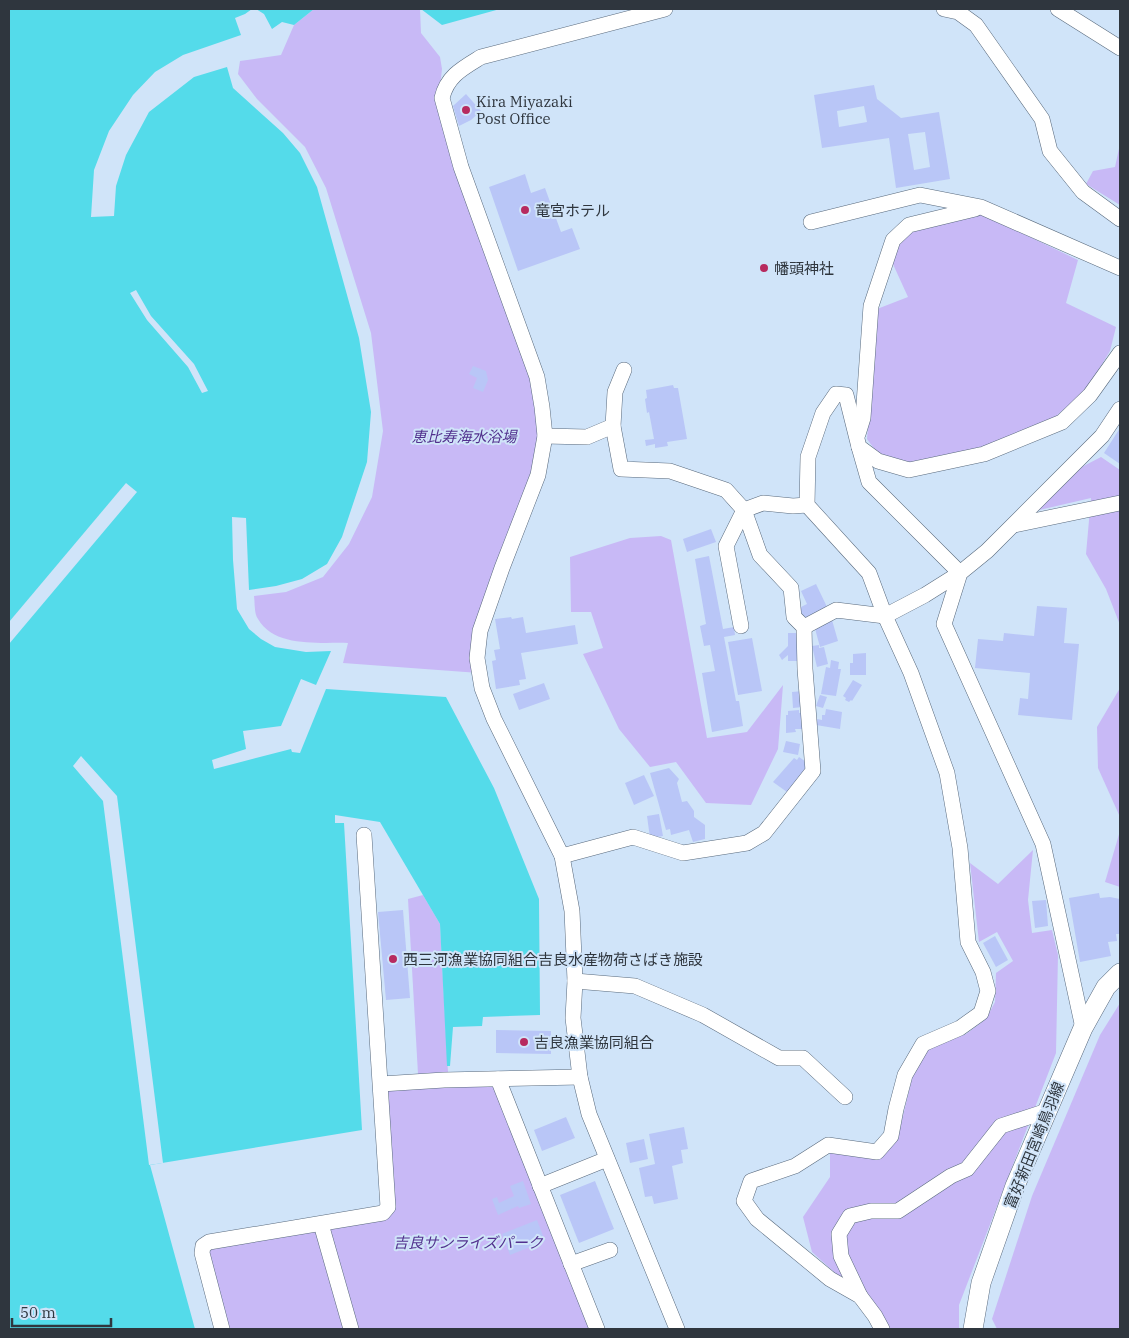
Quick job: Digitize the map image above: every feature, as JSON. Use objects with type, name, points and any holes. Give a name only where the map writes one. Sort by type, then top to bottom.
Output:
[{"type":"main road","name":"富好新田宮崎鳥羽線","points":[[973,1329],[981,1284],[1016,1186],[1083,1028],[1106,987],[1120,973]]},
{"type":"street","points":[[666,9],[480,57],[458,70],[444,88],[442,98],[461,167],[537,377],[545,436],[538,475],[480,631],[477,658],[482,688],[494,719],[562,856],[572,911],[575,980],[573,1018],[580,1077],[589,1114],[677,1329]]},
{"type":"street","points":[[944,9],[958,12],[976,25],[1042,119],[1050,151],[1083,192],[1120,219]]},
{"type":"street","points":[[1058,9],[1120,48]]},
{"type":"street","points":[[811,222],[920,194],[981,207],[1120,268]]},
{"type":"street","points":[[858,442],[862,418],[871,306],[893,240],[909,225],[981,207]]},
{"type":"street","points":[[858,442],[878,461],[909,470],[984,454],[1062,422],[1090,396],[1120,354]]},
{"type":"street","points":[[562,856],[633,838],[683,853],[747,843],[764,833],[813,771],[805,670],[804,627],[794,617],[791,588],[760,555],[744,510],[726,490],[670,470],[621,469],[613,426],[615,392],[624,370]]},
{"type":"street","points":[[860,1296],[830,1279],[757,1219],[744,1200],[751,1181],[795,1166],[828,1145],[877,1152],[891,1136],[905,1075],[923,1044],[960,1028],[981,1013],[988,991],[983,972],[968,942],[960,848],[948,773],[911,673],[885,616],[869,573],[807,505],[808,456],[823,413],[836,394],[846,395],[869,482],[960,574]]},
{"type":"street","points":[[804,627],[836,610],[885,616],[960,574],[988,551],[1102,436],[1120,409]]},
{"type":"street","points":[[545,436],[587,437],[613,426]]},
{"type":"street","points":[[741,626],[726,546],[744,510],[762,503],[794,506],[807,505]]},
{"type":"street","points":[[1014,525],[1120,503]]},
{"type":"street","points":[[960,574],[944,624],[1043,844],[1083,1028]]},
{"type":"street","points":[[222,1329],[202,1253],[203,1246],[210,1242],[383,1213],[388,1206],[364,835]]},
{"type":"street","points":[[575,980],[635,986],[694,1011],[779,1058],[803,1058],[845,1097]]},
{"type":"street","points":[[381,1084],[580,1077]]},
{"type":"street","points":[[498,1079],[597,1329]]},
{"type":"street","points":[[882,1329],[876,1316],[860,1296],[841,1256],[839,1234],[850,1216],[871,1211],[898,1211],[951,1176],[967,1169],[1001,1126],[1047,1111]]},
{"type":"street","points":[[540,1186],[607,1159]]},
{"type":"street","points":[[321,1224],[351,1329]]},
{"type":"street","points":[[571,1264],[610,1250]]},
{"type":"green space","name":"恵比寿海水浴場","points":[[314,9],[420,9],[421,33],[440,57],[442,69],[440,87],[537,377],[545,436],[480,631],[479,673],[343,663],[348,643],[311,643],[286,639],[275,635],[266,628],[256,614],[254,596],[286,592],[323,577],[349,544],[372,497],[383,431],[371,333],[326,188],[305,147],[257,99],[238,74],[240,61],[281,55],[294,25]]},
{"type":"green space","points":[[1120,144],[1120,205],[1086,184],[1093,171],[1115,167]]},
{"type":"green space","points":[[982,214],[1078,260],[1066,303],[1116,327],[1110,351],[1087,389],[1055,417],[982,448],[911,464],[878,454],[867,439],[877,309],[908,297],[892,262],[898,244],[915,230]]},
{"type":"green space","points":[[1101,457],[1120,470],[1120,625],[1106,589],[1086,554],[1091,498],[1035,511],[1074,471]]},
{"type":"green space","points":[[661,536],[671,540],[707,738],[747,732],[783,685],[778,749],[751,805],[706,803],[676,762],[650,767],[619,729],[583,654],[603,648],[591,612],[571,612],[570,557],[630,538]]},
{"type":"green space","points":[[1120,688],[1120,817],[1098,768],[1097,727]]},
{"type":"green space","points":[[1120,831],[1120,887],[1105,882]]},
{"type":"green space","points":[[1033,850],[1028,900],[1032,933],[1052,930],[1058,955],[1056,1053],[959,1305],[959,1329],[889,1329],[845,1282],[812,1252],[803,1217],[830,1177],[830,1153],[880,1158],[898,1137],[912,1078],[929,1048],[966,1034],[986,1019],[995,1002],[996,973],[1013,961],[997,932],[979,942],[970,863],[998,884]]},
{"type":"green space","points":[[423,895],[440,924],[448,1072],[418,1074],[408,899]]},
{"type":"green space","points":[[1120,1003],[1120,1329],[997,1329],[992,1319],[1032,1196],[1100,1035]]},
{"type":"green space","name":"吉良サンライズパーク","points":[[498,1079],[597,1329],[222,1329],[203,1246],[383,1213],[381,1084]]},
{"type":"water","points":[[9,9],[252,9],[235,18],[241,35],[183,55],[155,72],[133,95],[109,131],[94,170],[91,217],[114,216],[116,186],[126,155],[149,112],[194,77],[227,67],[233,88],[283,133],[300,153],[317,187],[359,338],[371,412],[367,462],[342,537],[327,564],[302,579],[276,586],[249,590],[246,518],[232,517],[237,609],[249,629],[275,647],[306,652],[331,651],[316,685],[301,679],[281,726],[243,731],[246,749],[212,760],[214,769],[291,749],[292,752],[300,753],[326,689],[446,697],[494,788],[539,899],[540,1015],[483,1017],[482,1026],[453,1027],[450,1066],[447,1066],[440,924],[380,822],[335,815],[335,823],[344,823],[362,1130],[150,1165],[195,1329],[9,1329]]},
{"type":"water","points":[[256,9],[314,9],[294,25],[282,22],[272,29],[264,14]]},
{"type":"water","points":[[421,9],[500,9],[442,25]]},
{"type":"pier","points":[[136,290],[151,316],[194,364],[208,391],[202,393],[188,367],[147,320],[130,293]]},
{"type":"pier","points":[[126,483],[137,492],[9,644],[9,622]]},
{"type":"pier","points":[[81,756],[117,796],[163,1163],[149,1165],[103,801],[73,766]]},
{"type":"building","points":[[874,85],[877,99],[901,118],[939,112],[950,179],[896,188],[889,138],[822,148],[814,95]],"holes":[[[864,106],[867,122],[839,127],[837,111]],[[925,132],[930,167],[914,170],[908,134]]]},
{"type":"building","points":[[466,94],[481,111],[471,120],[459,126],[453,106]]},
{"type":"building","name":"竜宮ホテル","points":[[525,174],[531,193],[545,188],[561,232],[572,228],[580,249],[518,271],[489,187]]},
{"type":"building","points":[[473,366],[486,371],[488,380],[483,392],[473,388],[477,378],[469,374]]},
{"type":"building","points":[[673,385],[674,388],[678,388],[687,439],[667,442],[668,446],[655,448],[655,444],[646,446],[645,440],[654,439],[649,412],[647,413],[646,390]]},
{"type":"building","points":[[1120,428],[1120,464],[1104,453]]},
{"type":"building","points":[[711,529],[716,542],[687,552],[683,539]]},
{"type":"building","points":[[709,556],[723,629],[734,627],[735,635],[724,637],[736,701],[739,701],[743,726],[712,732],[702,673],[715,671],[710,645],[704,646],[700,626],[706,624],[695,559]]},
{"type":"building","points":[[816,584],[828,609],[805,620],[799,608],[807,604],[801,591]]},
{"type":"building","points":[[1037,606],[1067,608],[1064,643],[1079,644],[1072,720],[1018,715],[1020,698],[1028,699],[1030,673],[975,668],[978,639],[1003,641],[1004,633],[1034,636]]},
{"type":"building","points":[[511,617],[512,619],[523,617],[526,633],[575,625],[578,644],[521,653],[526,679],[519,680],[520,685],[496,689],[492,661],[496,660],[494,650],[500,649],[495,619]]},
{"type":"building","points":[[832,620],[838,641],[820,647],[814,625]]},
{"type":"building","points":[[788,633],[801,633],[800,661],[788,661],[788,655],[782,660],[779,655],[788,646]]},
{"type":"building","points":[[752,638],[762,691],[738,695],[728,642]]},
{"type":"building","points":[[819,645],[819,648],[824,647],[828,664],[817,667],[812,646]]},
{"type":"building","points":[[866,653],[866,675],[850,675],[850,663],[853,663],[853,654]]},
{"type":"building","points":[[831,660],[839,662],[838,669],[841,669],[836,696],[821,694],[826,667],[830,668]]},
{"type":"building","points":[[853,680],[862,685],[852,701],[849,702],[843,696]]},
{"type":"building","points":[[544,683],[550,699],[519,710],[513,694]]},
{"type":"building","points":[[803,691],[803,707],[793,708],[792,692]]},
{"type":"building","points":[[820,695],[827,697],[823,708],[816,706]]},
{"type":"building","points":[[826,709],[842,712],[840,729],[816,725],[817,719],[822,720],[822,715],[825,715]]},
{"type":"building","points":[[799,710],[799,713],[805,712],[805,729],[795,729],[796,732],[786,733],[786,715],[788,715],[788,711]]},
{"type":"building","points":[[786,741],[800,744],[798,755],[783,752]]},
{"type":"building","points":[[799,757],[809,764],[787,792],[773,782],[794,758],[797,760]]},
{"type":"building","points":[[669,768],[679,779],[677,783],[682,802],[687,801],[694,811],[694,817],[705,825],[705,839],[693,842],[689,830],[671,835],[670,829],[666,830],[650,773]]},
{"type":"building","points":[[644,775],[654,796],[634,805],[625,783]]},
{"type":"building","points":[[659,814],[663,836],[650,838],[647,816]]},
{"type":"building","points":[[1099,893],[1100,898],[1120,899],[1120,934],[1116,934],[1117,941],[1108,942],[1111,956],[1080,962],[1069,898]]},
{"type":"building","points":[[1046,900],[1048,926],[1035,928],[1032,901]]},
{"type":"building","points":[[403,910],[410,998],[386,1000],[378,912]]},
{"type":"building","points":[[995,936],[1008,960],[996,967],[983,943]]},
{"type":"building","name":"吉良漁業協同組合","points":[[496,1030],[551,1031],[551,1054],[496,1053]]},
{"type":"building","points":[[566,1117],[575,1138],[542,1151],[534,1130]]},
{"type":"building","points":[[684,1127],[688,1149],[681,1150],[683,1163],[672,1166],[678,1199],[654,1204],[652,1196],[645,1197],[639,1168],[655,1164],[649,1134]]},
{"type":"building","points":[[644,1139],[648,1159],[630,1163],[626,1143]]},
{"type":"building","points":[[523,1181],[531,1204],[519,1208],[518,1206],[498,1215],[492,1199],[497,1197],[499,1203],[514,1196],[510,1186]]},
{"type":"building","points":[[595,1181],[614,1229],[579,1243],[560,1195]]},
{"type":"building","points":[[537,1220],[545,1241],[510,1255],[502,1234]]},
{"type":"place","name":"Kira Miyazaki Post Office","points":[[466,110]]},
{"type":"place","name":"竜宮ホテル","points":[[525,210]]},
{"type":"place","name":"幡頭神社","points":[[764,268]]},
{"type":"place","name":"西三河漁業協同組合吉良水産物荷さばき施設","points":[[393,959]]},
{"type":"place","name":"吉良漁業協同組合","points":[[524,1042]]}]
